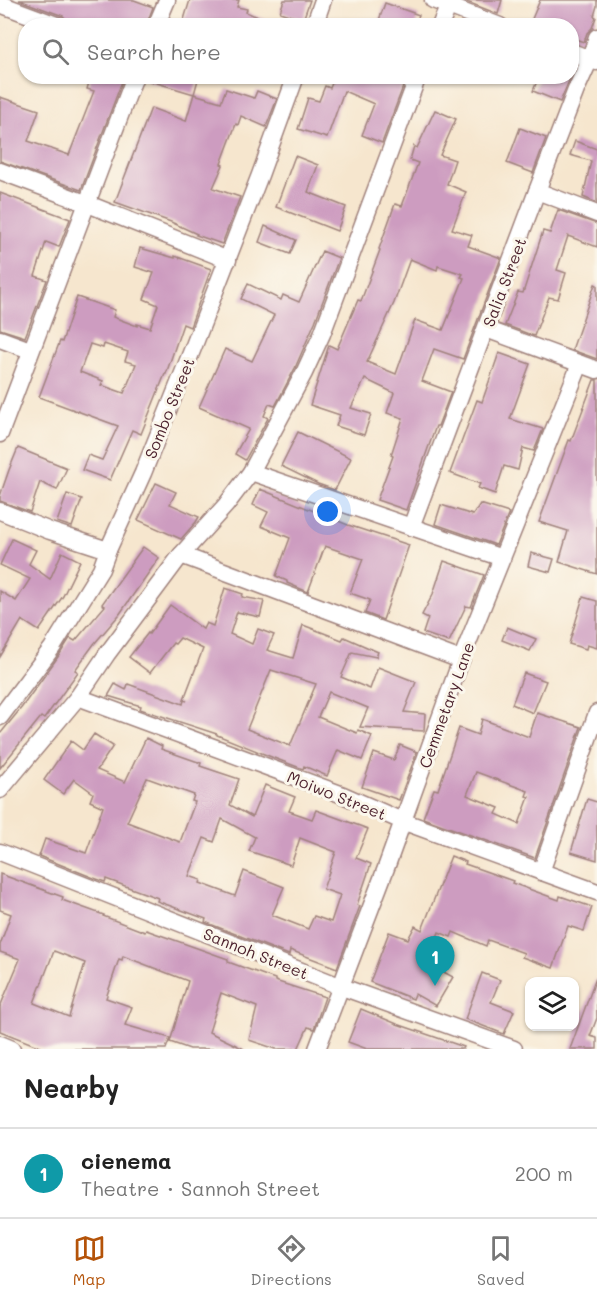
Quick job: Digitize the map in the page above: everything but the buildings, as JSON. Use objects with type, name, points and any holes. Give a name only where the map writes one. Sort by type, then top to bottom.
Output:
[{"type":"street","points":[[159,18],[167,0]]},
{"type":"street","points":[[317,18],[323,0]]},
{"type":"street","points":[[441,18],[444,2],[481,18]]},
{"type":"street","points":[[0,4],[38,18]]},
{"type":"street","name":"Salia Street","points":[[411,527],[576,90],[593,61],[597,37]]},
{"type":"street","points":[[579,55],[593,61]]},
{"type":"street","points":[[0,434],[132,84]]},
{"type":"street","name":"Sombo Street","points":[[0,717],[52,648],[101,569],[143,473],[228,260],[293,84]]},
{"type":"street","points":[[0,790],[78,697],[181,555],[226,505],[251,472],[304,373],[322,334],[415,84]]},
{"type":"street","points":[[0,171],[228,260]]},
{"type":"street","points":[[537,191],[597,214]]},
{"type":"street","points":[[486,329],[597,370]]},
{"type":"street","points":[[0,339],[30,350]]},
{"type":"street","name":"Cemmetary Lane","points":[[317,1049],[342,987],[461,660],[580,364]]},
{"type":"street","points":[[251,472],[502,558]]},
{"type":"street","points":[[0,511],[50,531],[108,550]]},
{"type":"street","points":[[181,555],[461,660]]},
{"type":"street","name":"Moiwo Street","points":[[78,697],[343,795],[402,821],[597,892]]},
{"type":"street","points":[[541,872],[597,714]]},
{"type":"street","name":"Sannoh Street","points":[[0,852],[342,987],[514,1049]]},
{"type":"street","points":[[0,1044],[12,1049]]},
{"type":"place","name":"cienema","points":[[435,986]]}]
